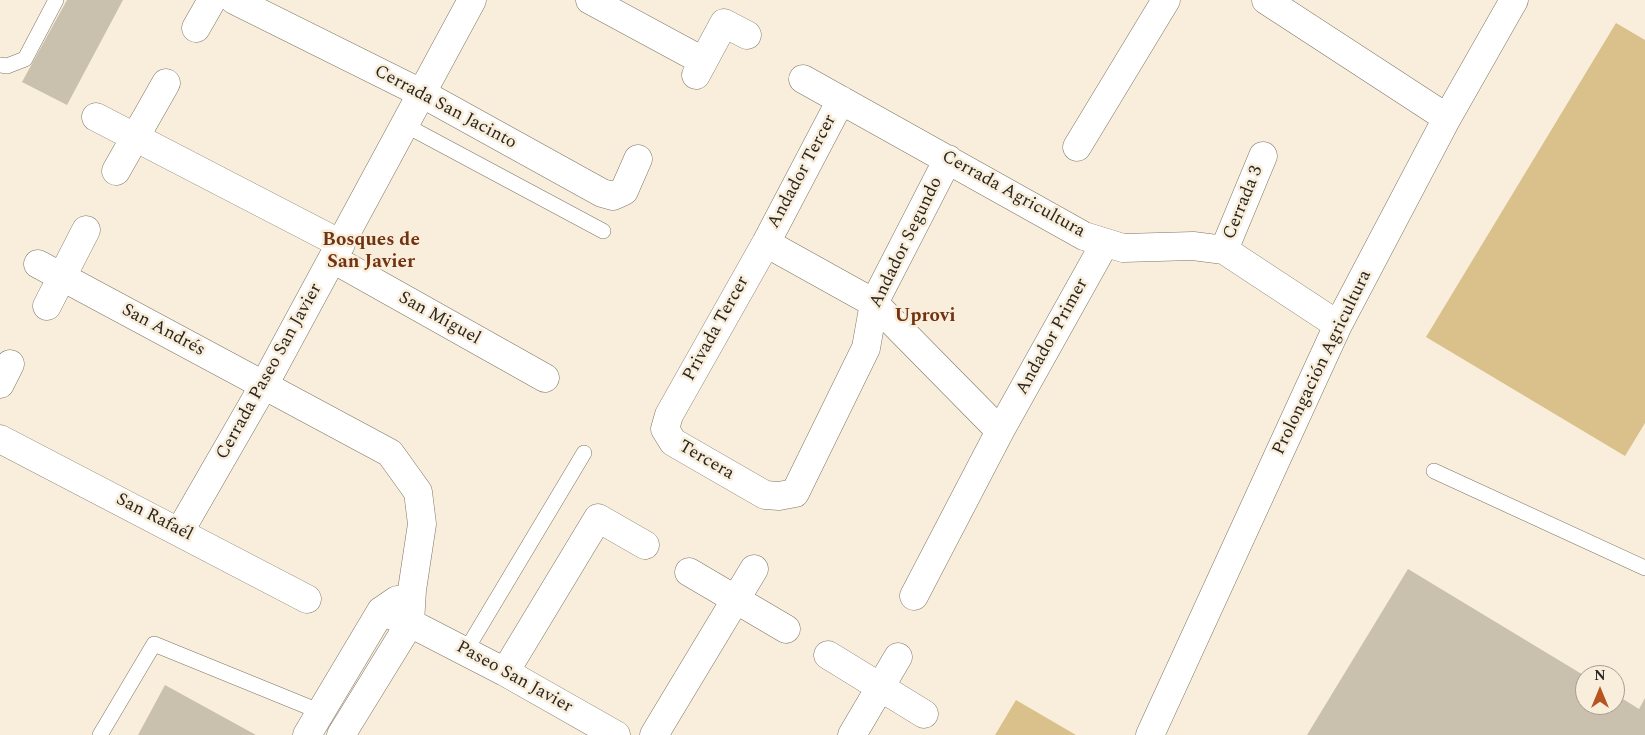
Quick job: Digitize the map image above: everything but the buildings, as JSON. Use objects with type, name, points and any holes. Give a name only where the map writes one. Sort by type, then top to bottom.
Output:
[{"type":"street","points":[[196,28],[212,0]]},
{"type":"street","name":"Cerrada San Jacinto","points":[[234,0],[423,94],[602,193],[614,196],[624,191],[638,159]]},
{"type":"street","name":"Cerrada Paseo San Javier","points":[[180,532],[337,252],[472,0]]},
{"type":"street","points":[[590,0],[700,68],[724,24],[747,35]]},
{"type":"street","points":[[1077,147],[1166,0]]},
{"type":"street","points":[[1266,0],[1447,118]]},
{"type":"street","name":"Prolongación Agricultura","points":[[1150,735],[1338,325],[1447,118],[1514,0]]},
{"type":"street","name":"Cerrada Agricultura","points":[[803,79],[1084,236],[1124,248],[1194,246],[1224,250],[1338,325]]},
{"type":"street","points":[[116,171],[166,83]]},
{"type":"street","name":"Andador Tercer","points":[[766,243],[841,100]]},
{"type":"street","name":"San Miguel","points":[[96,117],[137,137],[337,252],[545,378]]},
{"type":"street","name":"Cerrada 3","points":[[1224,250],[1263,156]]},
{"type":"street","name":"Andador Segundo","points":[[765,495],[779,496],[794,492],[866,348],[874,303],[948,159]]},
{"type":"street","points":[[47,306],[86,230]]},
{"type":"street","name":"Andador Primer","points":[[914,596],[1000,431],[1105,242]]},
{"type":"street","points":[[766,243],[874,303],[1000,431]]},
{"type":"street","name":"Privada Tercer","points":[[669,415],[766,243]]},
{"type":"street","name":"San Andrés","points":[[38,264],[264,385]]},
{"type":"street","points":[[264,385],[390,453],[418,492],[422,524],[412,590],[410,623],[341,735]]},
{"type":"street","name":"Tercera","points":[[669,415],[665,429],[673,442],[765,495]]},
{"type":"street","name":"San Rafaél","points":[[0,439],[307,599]]},
{"type":"street","points":[[505,672],[598,518],[645,545]]},
{"type":"street","points":[[654,735],[754,569]]},
{"type":"street","points":[[689,572],[786,629]]},
{"type":"street","points":[[308,735],[382,611],[412,590]]},
{"type":"street","name":"Paseo San Javier","points":[[382,611],[410,623],[505,672],[616,735]]},
{"type":"street","points":[[828,655],[924,714]]},
{"type":"street","points":[[852,735],[898,657]]},
{"type":"lane","points":[[0,65],[7,66],[25,59],[56,0]]},
{"type":"lane","points":[[405,125],[603,231]]},
{"type":"lane","points":[[465,652],[584,453]]},
{"type":"lane","points":[[1434,471],[1645,568]]},
{"type":"lane","points":[[100,735],[154,644],[321,712]]},
{"type":"shaded area","points":[[1616,23],[1645,40],[1645,423],[1625,456],[1426,337]]},
{"type":"shaded area","points":[[1016,700],[1076,735],[995,735]]},
{"type":"district","name":"Bosques de San Javier","points":[[371,252]]},
{"type":"district","name":"Uprovi","points":[[925,317]]}]
